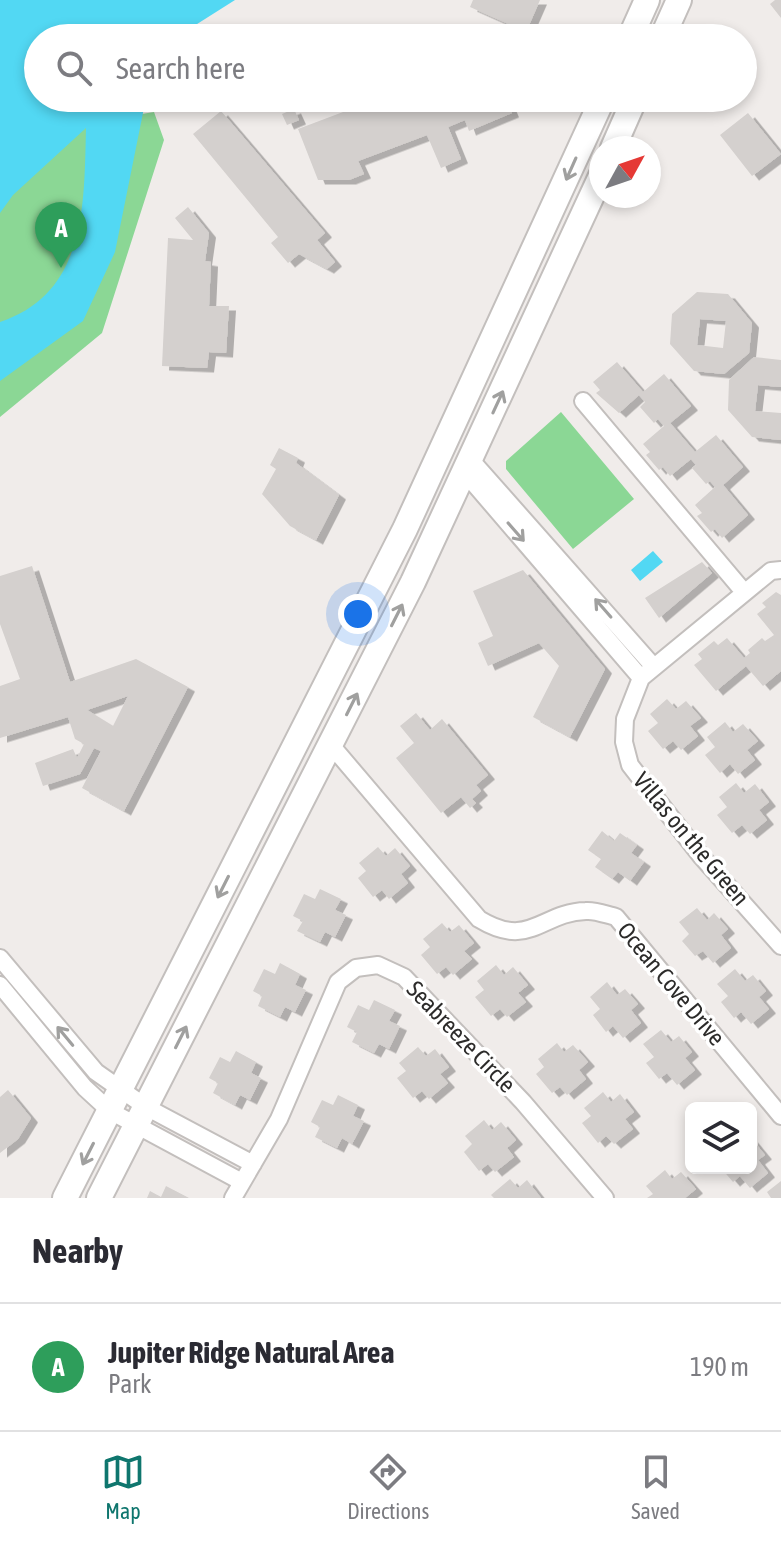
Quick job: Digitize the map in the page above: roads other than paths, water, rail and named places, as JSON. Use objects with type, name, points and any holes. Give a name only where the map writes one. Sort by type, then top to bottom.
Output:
[{"type":"main road","points":[[637,24],[648,0]]},
{"type":"main road","points":[[648,0],[654,24]]},
{"type":"main road","points":[[668,24],[679,0]]},
{"type":"main road","points":[[65,1198],[405,529],[597,112]]},
{"type":"main road","points":[[617,136],[619,112]]},
{"type":"main road","points":[[618,136],[629,112]]},
{"type":"main road","points":[[99,1198],[413,582],[589,202]]},
{"type":"main road","points":[[413,582],[404,561],[489,372],[493,340]]},
{"type":"main road","points":[[220,961],[242,891],[308,756],[309,718]]},
{"type":"street","points":[[583,401],[744,592]]},
{"type":"street","points":[[468,466],[648,672]]},
{"type":"street","name":"Villas on the Green","points":[[781,570],[771,571],[648,672],[625,719],[624,742],[630,765],[701,856],[781,946]]},
{"type":"street","name":"Ocean Cove Drive","points":[[331,745],[479,919],[487,924],[512,932],[586,911],[616,917],[781,1116]]},
{"type":"street","points":[[0,958],[116,1100]]},
{"type":"street","name":"Seabreeze Circle","points":[[233,1198],[279,1119],[341,978],[356,968],[378,965],[404,977],[523,1102],[605,1198]]},
{"type":"street","points":[[0,985],[85,1088],[116,1100],[203,1162],[242,1182]]},
{"type":"street","points":[[141,1116],[212,1142],[253,1164]]},
{"type":"street","points":[[203,1162],[212,1142]]},
{"type":"water","points":[[0,0],[235,0],[197,24],[24,24],[24,112],[143,112],[115,252],[83,321],[0,381],[0,322],[29,308],[50,290],[65,268],[75,243],[84,186],[86,128],[13,195],[0,213]]},
{"type":"water","points":[[653,551],[663,562],[640,581],[631,570]]},
{"type":"place","name":"Jupiter Ridge Natural Area","points":[[61,268]]}]
